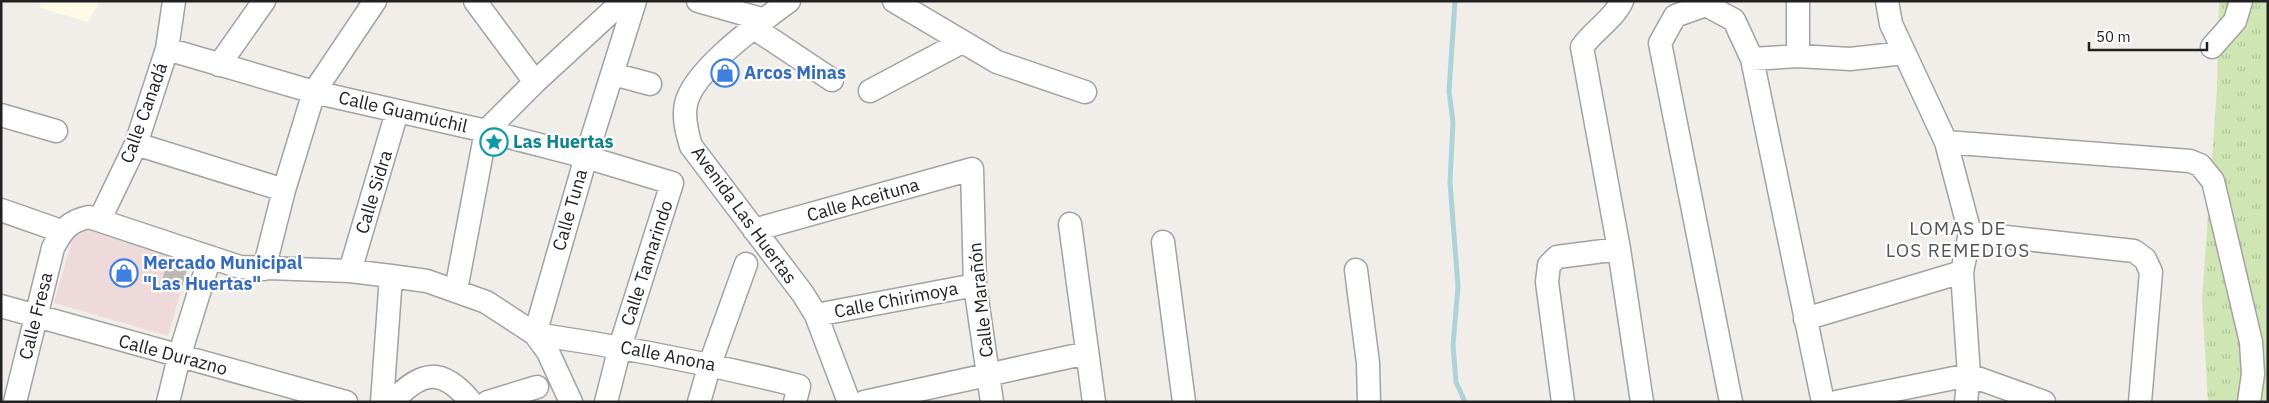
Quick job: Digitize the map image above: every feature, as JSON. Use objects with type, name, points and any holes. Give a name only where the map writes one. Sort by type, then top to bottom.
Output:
[{"type":"street","name":"Calle Canadá","points":[[100,220],[136,144],[166,49],[174,1]]},
{"type":"street","points":[[219,65],[264,1]]},
{"type":"street","points":[[264,269],[284,190],[314,92],[375,1]]},
{"type":"street","points":[[475,1],[535,82]]},
{"type":"street","name":"Calle Guamúchil","points":[[166,49],[314,92],[486,131],[535,82],[623,1]]},
{"type":"street","name":"Calle Tuna","points":[[535,334],[586,158],[635,1]]},
{"type":"street","points":[[698,1],[767,13],[832,80]]},
{"type":"street","points":[[894,1],[997,62],[1085,92]]},
{"type":"street","points":[[1622,1],[1612,15],[1590,34],[1582,47],[1619,249],[1642,402]]},
{"type":"street","points":[[1798,1],[1798,56]]},
{"type":"street","points":[[1888,1],[1891,24],[1946,142],[1970,233],[1962,272],[1969,375],[1966,402]]},
{"type":"street","points":[[2212,47],[2235,21],[2242,1]]},
{"type":"street","points":[[1731,402],[1660,43],[1675,16],[1706,3],[1734,20],[1752,58],[1823,402]]},
{"type":"street","name":"Avenida Las Huertas","points":[[767,13],[708,69],[698,82],[686,104],[685,119],[691,146],[803,294],[816,315],[849,402]]},
{"type":"street","points":[[870,91],[962,42]]},
{"type":"street","points":[[1752,58],[1798,56],[1850,59],[1904,53]]},
{"type":"street","points":[[613,74],[650,84]]},
{"type":"street","name":"Calle Sidra","points":[[350,271],[397,112]]},
{"type":"street","points":[[1,115],[56,131]]},
{"type":"street","points":[[456,290],[486,131],[586,158]]},
{"type":"street","points":[[1946,142],[2190,161],[2200,165],[2213,181],[2251,342],[2253,374],[2249,402]]},
{"type":"street","points":[[136,144],[284,190]]},
{"type":"street","name":"Calle Tamarindo","points":[[586,158],[672,183],[620,347],[606,402]]},
{"type":"street","name":"Calle Aceituna","points":[[754,230],[972,169]]},
{"type":"street","name":"Calle Marañón","points":[[972,169],[975,285],[992,402]]},
{"type":"street","points":[[1,210],[61,231],[77,220],[89,217],[240,267],[350,271],[427,281],[456,290],[486,302],[535,334],[548,352],[572,402]]},
{"type":"street","points":[[1070,224],[1094,402]]},
{"type":"street","name":"Calle Fresa","points":[[15,402],[53,248],[61,231]]},
{"type":"street","points":[[1970,233],[2134,251],[2145,259],[2150,272],[2140,402]]},
{"type":"street","points":[[1163,242],[1184,402]]},
{"type":"street","points":[[1562,402],[1547,282],[1549,265],[1557,257],[1619,249]]},
{"type":"street","points":[[168,402],[179,357],[210,257]]},
{"type":"street","points":[[699,402],[710,364],[746,264]]},
{"type":"street","points":[[1356,270],[1368,363],[1369,402]]},
{"type":"street","points":[[1805,319],[1962,272]]},
{"type":"street","points":[[382,402],[391,276]]},
{"type":"street","name":"Calle Chirimoya","points":[[816,315],[975,285]]},
{"type":"street","name":"Calle Durazno","points":[[1,306],[346,402]]},
{"type":"street","name":"Calle Anona","points":[[535,334],[620,347],[710,364],[797,394]]},
{"type":"street","points":[[864,402],[1087,353]]},
{"type":"street","points":[[1836,402],[1969,375],[2044,402]]},
{"type":"street","points":[[392,402],[408,385],[423,378],[439,377],[458,386],[472,402]]},
{"type":"street","points":[[488,402],[537,387]]},
{"type":"shaded area","points":[[39,1],[100,1],[88,22],[41,8]]},
{"type":"shaded area","name":"Mercado Municipal \"Las Huertas\"","points":[[77,223],[191,256],[168,336],[54,303]]},
{"type":"green space","points":[[2219,1],[2268,1],[2268,402],[2208,402],[2202,299],[2217,88]]},
{"type":"building","points":[[171,249],[191,256],[181,290],[161,284]]},
{"type":"waterway","points":[[1455,1],[1449,91],[1453,122],[1450,182],[1458,287],[1453,345],[1456,382],[1465,402]]},
{"type":"place","name":"Arcos Minas","points":[[725,73]]},
{"type":"place","name":"Las Huertas","points":[[494,142]]},
{"type":"place","name":"Mercado Municipal \"Las Huertas\"","points":[[124,273]]},
{"type":"district","name":"LOMAS DE LOS REMEDIOS","points":[[1958,239]]}]
